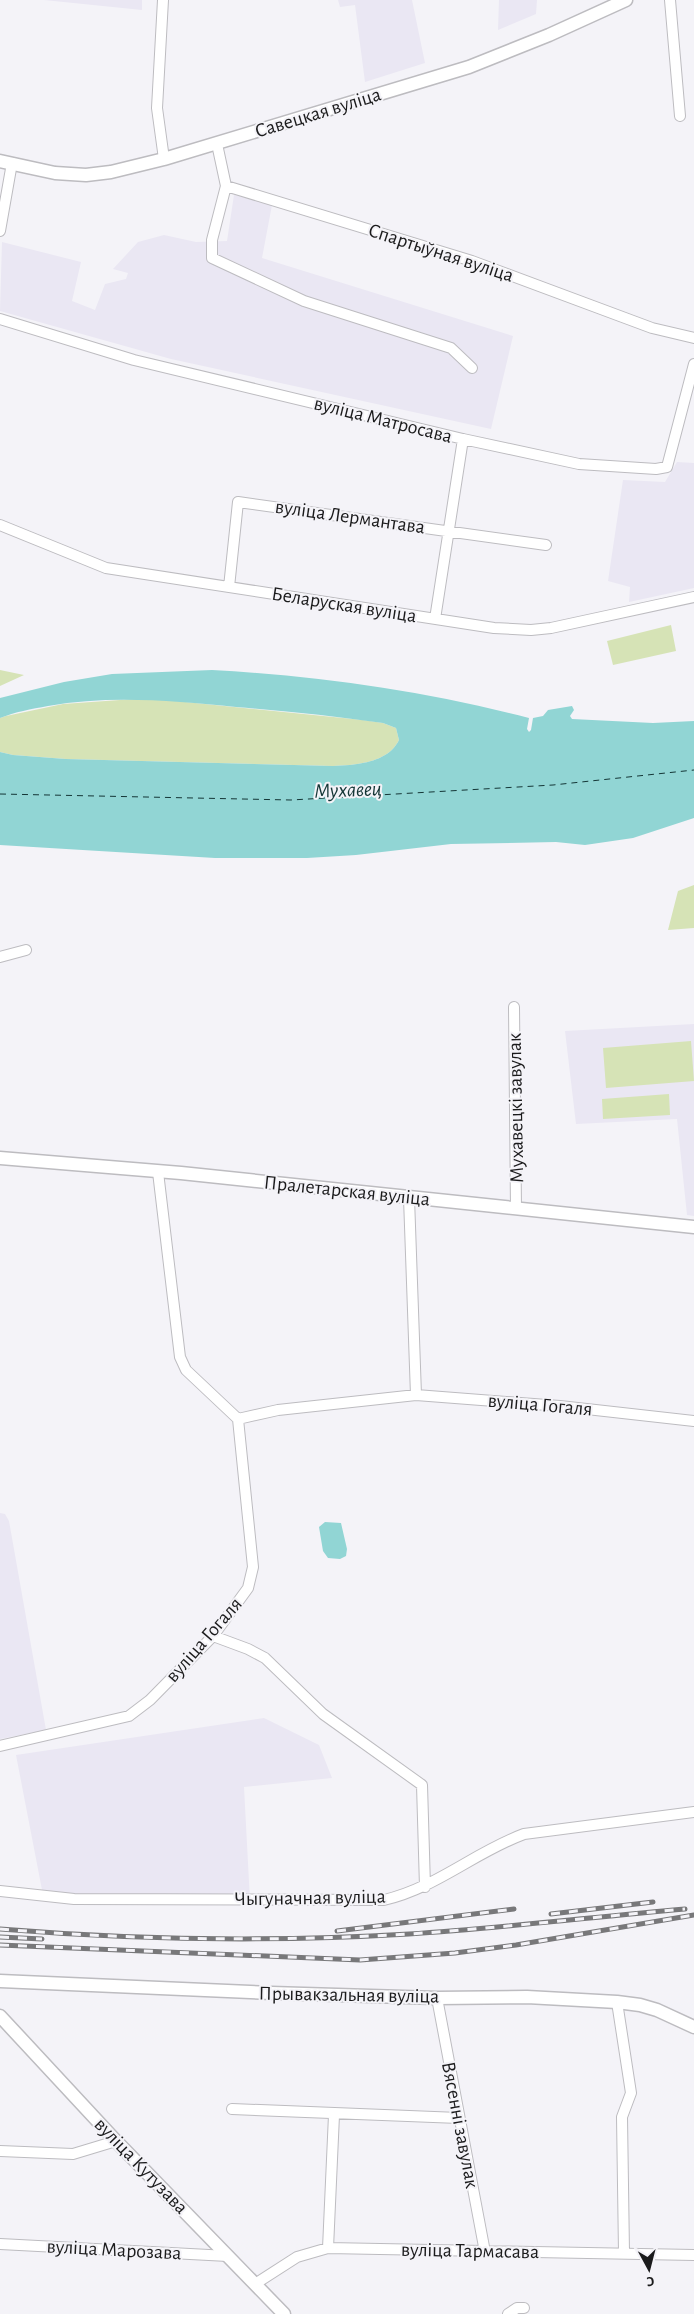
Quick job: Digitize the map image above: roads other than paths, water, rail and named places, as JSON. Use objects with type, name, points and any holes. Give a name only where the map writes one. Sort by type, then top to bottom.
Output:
[{"type":"main road","name":"Савецкая вуліца","points":[[6,162],[55,173],[86,175],[111,172],[164,159],[469,67],[549,35],[626,0]]},
{"type":"main road","name":"Пралетарская вуліца","points":[[0,1158],[158,1172],[694,1227]]},
{"type":"main road","name":"Прывакзальная вуліца","points":[[0,1981],[271,1993],[437,1998],[527,1997],[617,2002],[640,2005],[657,2010],[694,2027]]},
{"type":"main road","name":"вуліца Кутузава","points":[[0,2016],[116,2141],[284,2314]]},
{"type":"street","points":[[163,0],[157,108],[164,159]]},
{"type":"street","points":[[670,0],[680,116]]},
{"type":"street","points":[[217,144],[226,186],[212,240],[212,258],[304,301],[451,348],[472,368]]},
{"type":"street","points":[[0,231],[6,162]]},
{"type":"street","name":"Спартыўная вуліца","points":[[226,186],[472,261],[652,328],[694,338]]},
{"type":"street","name":"вуліца Матросава","points":[[0,318],[134,360],[463,439],[579,464],[656,469],[667,467],[694,364]]},
{"type":"street","points":[[435,619],[463,439]]},
{"type":"street","name":"вуліца Лермантава","points":[[229,587],[238,502],[546,545]]},
{"type":"street","name":"Беларуская вуліца","points":[[0,525],[106,568],[494,628],[531,630],[551,628],[694,597]]},
{"type":"street","points":[[0,957],[26,950]]},
{"type":"street","name":"Мухавецкі завулак","points":[[514,1007],[516,1209]]},
{"type":"street","points":[[158,1172],[180,1357],[186,1370],[238,1419]]},
{"type":"street","points":[[409,1198],[416,1395]]},
{"type":"street","name":"вуліца Гогаля","points":[[0,1746],[129,1716],[150,1700],[213,1636],[248,1588],[253,1567],[238,1419],[278,1410],[416,1395],[560,1406],[694,1421]]},
{"type":"street","points":[[213,1636],[248,1649],[265,1658],[323,1714],[422,1785],[424,1887]]},
{"type":"street","name":"Чыгуначная вуліца","points":[[0,1891],[74,1899],[384,1900],[424,1887],[508,1840],[524,1834],[694,1812]]},
{"type":"street","name":"Вясенні завулак","points":[[437,1998],[485,2252]]},
{"type":"street","points":[[617,2002],[630,2093],[622,2117],[624,2253]]},
{"type":"street","points":[[232,2109],[334,2115],[459,2118]]},
{"type":"street","points":[[328,2248],[334,2115]]},
{"type":"street","points":[[0,2151],[73,2154],[116,2141]]},
{"type":"street","name":"вуліца Марозава","points":[[0,2244],[228,2256]]},
{"type":"street","name":"вуліца Тармасава","points":[[255,2284],[297,2256],[328,2248],[694,2255]]},
{"type":"street","points":[[508,2314],[517,2308],[524,2308]]},
{"type":"water","name":"Мухавец","points":[[212,670],[292,676],[372,686],[451,700],[529,718],[527,729],[529,732],[533,718],[543,716],[548,710],[572,706],[574,710],[570,716],[572,719],[653,723],[694,721],[694,818],[633,838],[585,845],[556,842],[451,844],[356,855],[307,858],[215,858],[0,845],[0,752],[13,755],[66,759],[333,766],[351,765],[379,758],[394,748],[399,740],[396,728],[383,723],[291,712],[165,701],[119,700],[72,703],[48,706],[0,718],[0,698],[64,682],[112,674]]},
{"type":"water","points":[[325,1522],[341,1523],[347,1549],[346,1556],[340,1559],[328,1558],[323,1551],[319,1527]]},
{"type":"railway","points":[[551,1914],[653,1902]]},
{"type":"railway","points":[[337,1931],[514,1909]]},
{"type":"railway","points":[[0,1929],[153,1938],[256,1939],[358,1937],[443,1932],[685,1909]]},
{"type":"railway","points":[[0,1945],[360,1960],[455,1953],[516,1945],[694,1915]]},
{"type":"railway","points":[[0,1937],[42,1939]]}]
